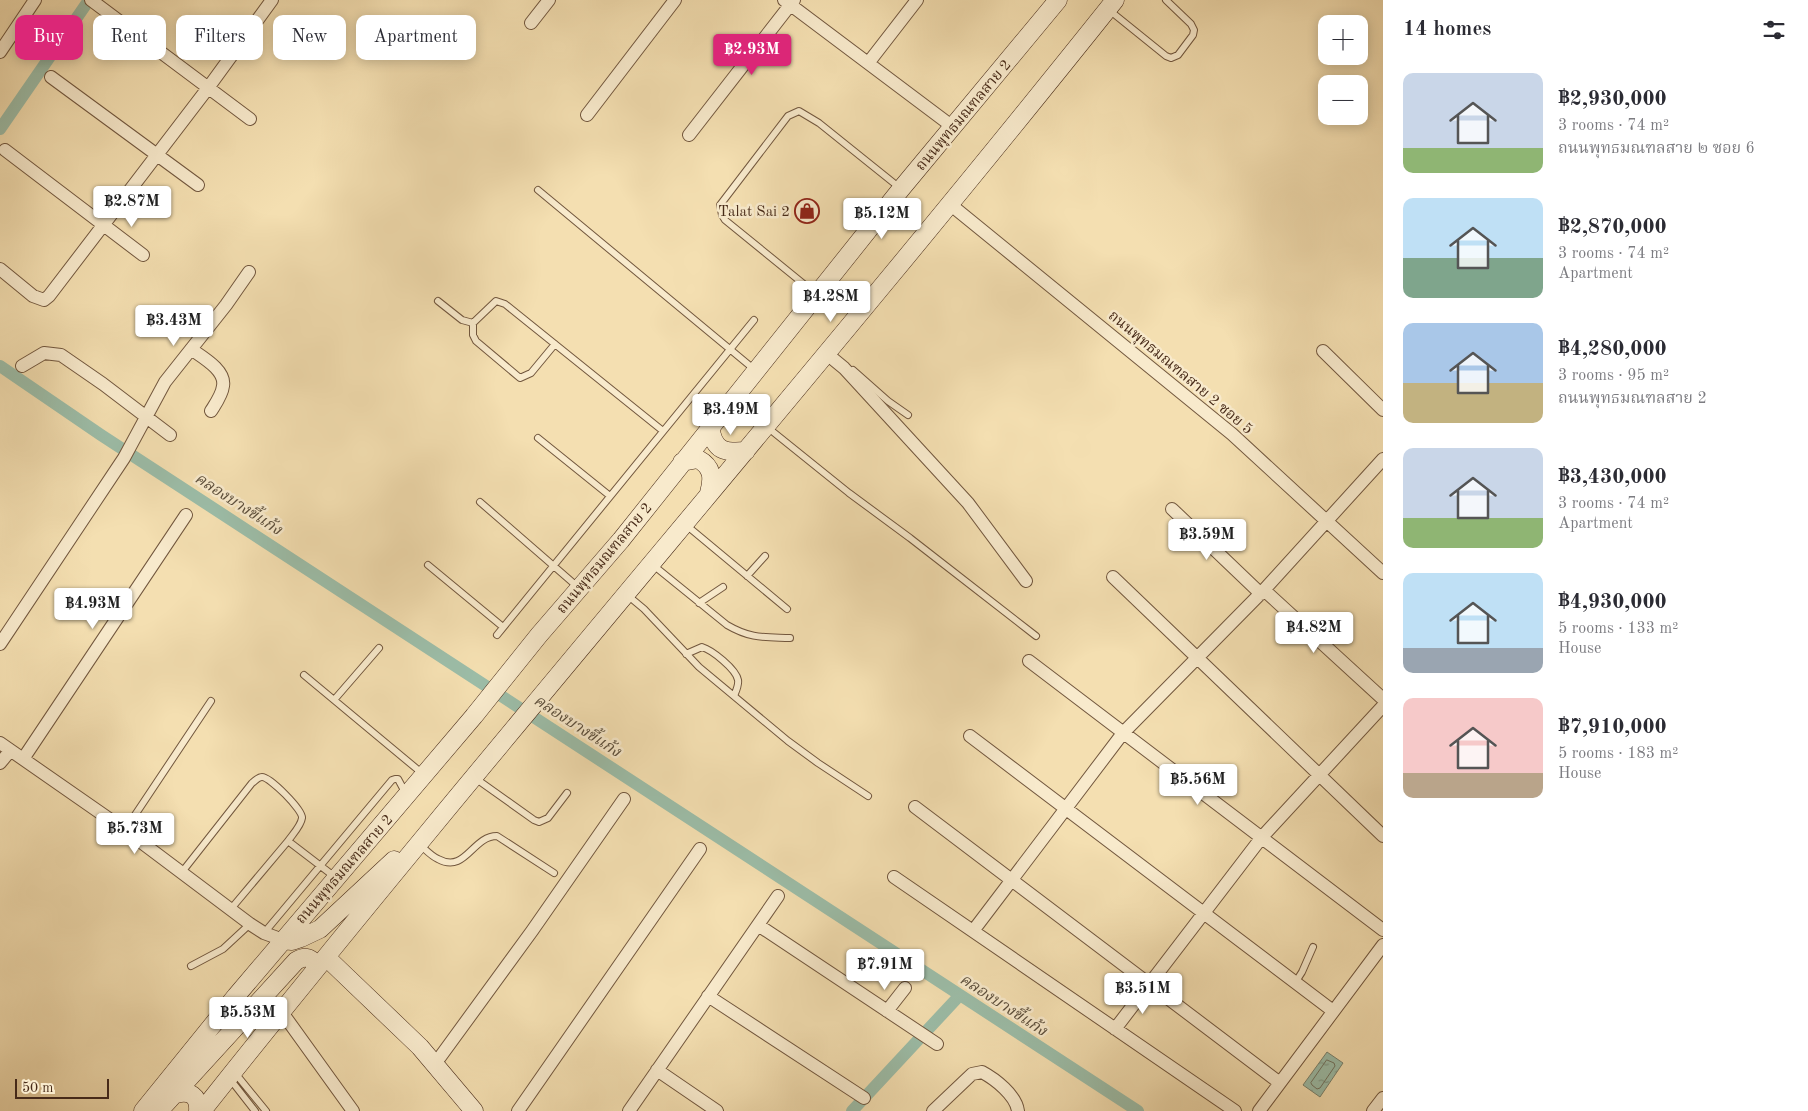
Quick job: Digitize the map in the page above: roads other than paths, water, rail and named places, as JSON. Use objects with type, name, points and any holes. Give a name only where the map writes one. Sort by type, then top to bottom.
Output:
[{"type":"main road","name":"ถนนพุทธมณฑลสาย 2","points":[[143,1111],[283,940],[621,540],[952,127],[1058,0]]},
{"type":"main road","points":[[202,1111],[281,1011],[567,664],[951,205],[1112,4]]},
{"type":"main road","points":[[710,427],[712,437],[717,446],[722,450],[732,452],[746,451]]},
{"type":"main road","points":[[682,462],[698,459],[710,469],[712,477],[709,493]]},
{"type":"main road","points":[[283,940],[292,941],[320,929],[447,810]]},
{"type":"main road","points":[[159,1111],[296,961],[302,957],[322,961],[420,1047],[474,1111]]},
{"type":"main road","points":[[176,1094],[184,1092],[193,1095],[198,1104],[198,1111]]},
{"type":"street","points":[[0,52],[36,0]]},
{"type":"street","points":[[0,269],[33,296],[44,300],[49,296],[208,88],[272,0]]},
{"type":"street","points":[[531,23],[549,0]]},
{"type":"street","points":[[587,115],[676,0]]},
{"type":"street","points":[[868,62],[917,0]]},
{"type":"street","points":[[93,2],[250,119]]},
{"type":"street","points":[[689,135],[789,2],[952,127]]},
{"type":"street","points":[[51,77],[198,185]]},
{"type":"street","points":[[5,150],[143,255]]},
{"type":"street","name":"ถนนพุทธมณฑลสาย 2 ซอย 5","points":[[951,205],[1232,434],[1383,573]]},
{"type":"street","points":[[0,644],[124,458],[165,382],[249,272]]},
{"type":"street","points":[[191,349],[209,362],[219,372],[223,380],[220,396],[211,411]]},
{"type":"street","points":[[1322,350],[1383,410]]},
{"type":"street","points":[[828,352],[968,503],[1026,581]]},
{"type":"street","points":[[22,366],[44,353],[61,355],[170,435]]},
{"type":"street","points":[[973,932],[1123,732],[1262,592],[1383,459]]},
{"type":"street","points":[[1172,509],[1383,699]]},
{"type":"street","points":[[23,760],[186,515]]},
{"type":"street","points":[[1113,578],[1383,836]]},
{"type":"street","points":[[1029,661],[1383,930]]},
{"type":"street","points":[[1115,1029],[1262,837],[1383,706]]},
{"type":"street","points":[[970,736],[1202,914],[1333,1011]]},
{"type":"street","points":[[0,763],[5,747],[125,830],[250,924],[264,933],[283,940]]},
{"type":"street","points":[[435,1064],[532,931],[624,799]]},
{"type":"street","points":[[915,807],[1280,1083]]},
{"type":"street","points":[[518,1111],[700,849]]},
{"type":"street","points":[[894,877],[1235,1111]]},
{"type":"street","points":[[629,1111],[778,896]]},
{"type":"street","points":[[758,925],[937,1044]]},
{"type":"street","points":[[1259,1111],[1383,945]]},
{"type":"street","points":[[887,1011],[905,988]]},
{"type":"street","points":[[708,996],[864,1098]]},
{"type":"street","points":[[281,1011],[353,1111]]},
{"type":"street","points":[[657,1070],[718,1111]]},
{"type":"street","points":[[933,1111],[972,1074],[982,1072],[996,1082],[1010,1096],[1016,1104],[1018,1111]]},
{"type":"street","points":[[1373,1111],[1383,1098]]},
{"type":"lane","points":[[1112,4],[1123,21],[1171,58],[1178,55],[1193,35],[1194,30],[1191,24],[1166,0]]},
{"type":"lane","points":[[817,295],[725,220],[720,205],[788,116],[799,111],[819,123],[902,189]]},
{"type":"lane","points":[[538,190],[756,371]]},
{"type":"lane","points":[[438,300],[462,320],[473,323]]},
{"type":"lane","points":[[555,344],[531,373],[520,378],[476,341],[473,335],[473,323],[496,301],[505,304],[555,344],[663,431]]},
{"type":"lane","points":[[497,635],[754,320]]},
{"type":"lane","points":[[828,352],[908,415]]},
{"type":"lane","points":[[766,426],[849,493],[1036,636]]},
{"type":"lane","points":[[538,438],[610,496]]},
{"type":"lane","points":[[480,502],[580,588]]},
{"type":"lane","points":[[684,524],[787,609]]},
{"type":"lane","points":[[747,576],[765,556]]},
{"type":"lane","points":[[651,563],[699,603],[740,633],[750,636],[790,638]]},
{"type":"lane","points":[[428,564],[503,627]]},
{"type":"lane","points":[[699,603],[723,587]]},
{"type":"lane","points":[[626,594],[644,609],[686,654],[734,696],[788,741],[868,796]]},
{"type":"lane","points":[[686,654],[702,647],[723,660],[736,672],[738,678],[739,683],[734,696]]},
{"type":"lane","points":[[334,700],[380,648]]},
{"type":"lane","points":[[304,675],[424,775]]},
{"type":"lane","points":[[125,830],[211,701]]},
{"type":"lane","points":[[182,872],[252,783],[262,777],[267,779],[300,809],[302,816],[288,841],[230,910]]},
{"type":"lane","points":[[474,777],[539,822],[548,818],[567,793]]},
{"type":"lane","points":[[264,933],[392,780],[398,780],[407,795]]},
{"type":"lane","points":[[419,844],[438,860],[452,863],[463,859],[482,840],[491,836],[497,836],[554,873]]},
{"type":"lane","points":[[288,841],[336,878]]},
{"type":"lane","points":[[191,966],[223,949],[250,924]]},
{"type":"lane","points":[[1295,983],[1313,947]]},
{"type":"lane","points":[[231,1074],[255,1111]]},
{"type":"lane","points":[[231,1074],[266,1111]]},
{"type":"water","points":[[1327,1052],[1343,1063],[1320,1097],[1303,1085]]},
{"type":"waterway","points":[[0,129],[89,0]]},
{"type":"waterway","name":"คลองบางขี้แก้ง","points":[[0,366],[101,435],[1138,1111]]},
{"type":"waterway","points":[[852,1111],[960,995]]},
{"type":"place","name":"Talat Sai 2","points":[[807,211]]}]
